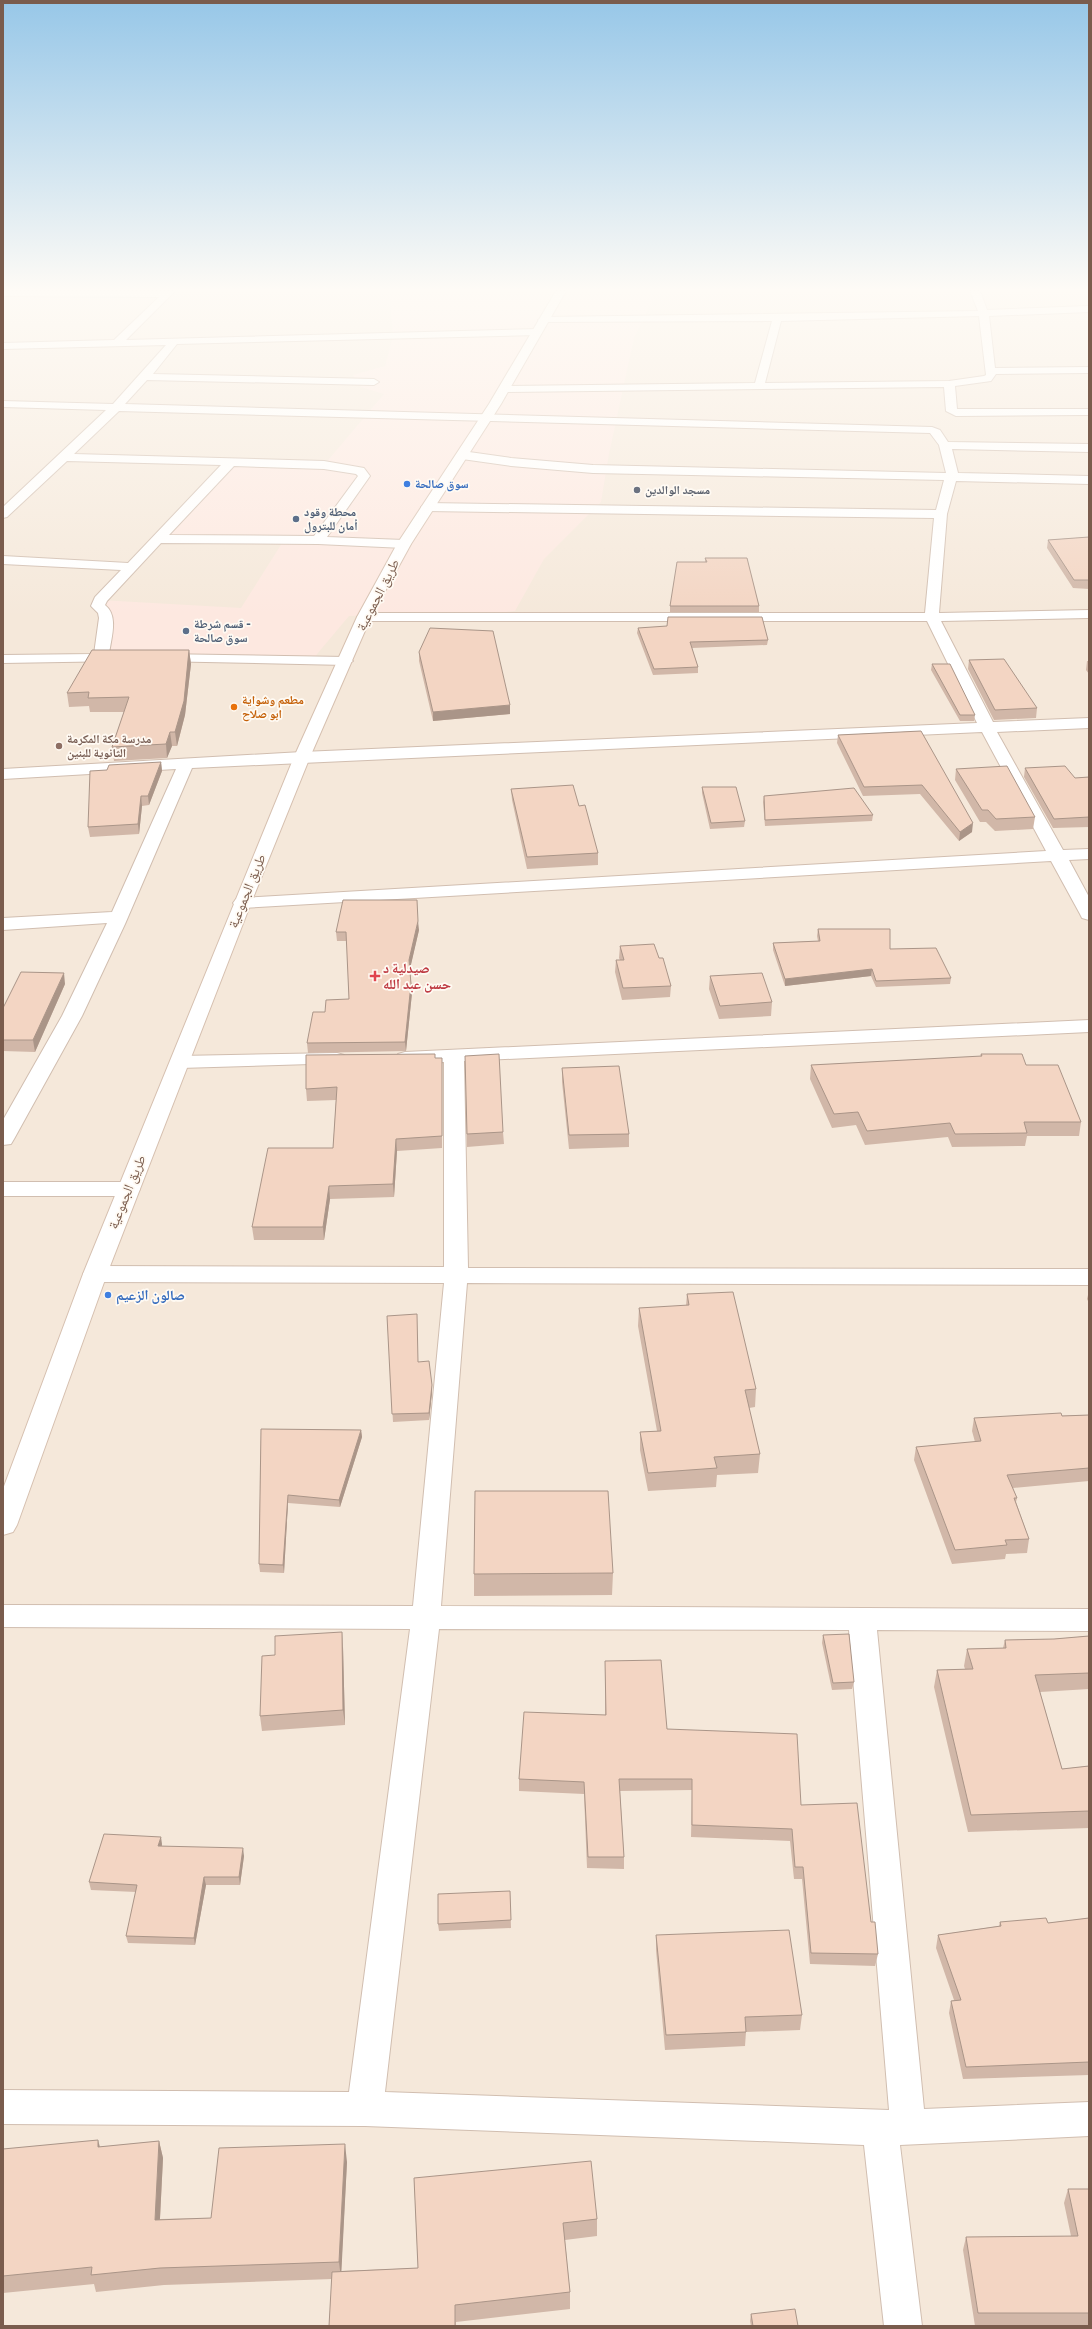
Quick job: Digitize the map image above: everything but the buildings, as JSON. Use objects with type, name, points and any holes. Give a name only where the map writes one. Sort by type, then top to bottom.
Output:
[{"type":"street","points":[[3,514],[124,400]]},
{"type":"street","name":"طريق الجموعية","points":[[3,1525],[94,1274],[302,757],[346,661],[364,617],[404,544],[497,400]]},
{"type":"street","points":[[951,400],[952,411],[956,414],[1089,412]]},
{"type":"street","points":[[3,404],[118,406],[485,419],[926,429],[936,432],[945,444],[952,475],[941,514],[932,617],[988,729],[1089,914]]},
{"type":"street","points":[[945,444],[1089,448]]},
{"type":"street","points":[[462,455],[511,462],[593,469],[952,475],[1089,480]]},
{"type":"street","points":[[63,458],[324,465],[360,471],[364,476],[318,540]]},
{"type":"street","points":[[101,657],[106,618],[105,612],[98,606],[100,600],[230,462]]},
{"type":"street","points":[[427,507],[941,514]]},
{"type":"street","points":[[159,539],[318,540],[404,544]]},
{"type":"street","points":[[3,560],[132,567]]},
{"type":"street","points":[[364,617],[932,617],[1089,614]]},
{"type":"street","points":[[3,659],[101,657],[133,658]]},
{"type":"street","points":[[148,658],[346,661]]},
{"type":"street","points":[[3,774],[302,757],[988,729],[1089,723]]},
{"type":"street","points":[[3,1139],[72,1016],[119,917],[186,764]]},
{"type":"street","points":[[242,903],[1089,854]]},
{"type":"street","points":[[3,924],[119,917]]},
{"type":"street","points":[[384,1059],[454,1058],[1089,1026]]},
{"type":"street","points":[[364,2109],[426,1618],[456,1276],[454,1058]]},
{"type":"street","points":[[180,1062],[352,1059]]},
{"type":"street","points":[[3,1189],[129,1189]]},
{"type":"street","points":[[94,1274],[1089,1277]]},
{"type":"street","points":[[3,1616],[1089,1620]]},
{"type":"street","points":[[862,1619],[894,2128],[903,2326]]},
{"type":"street","points":[[3,2107],[364,2109],[894,2128],[1089,2119]]},
{"type":"shaded area","points":[[3,400],[1089,400],[1089,2326],[3,2326]]},
{"type":"shaded area","name":"سوق صالحة","points":[[379,400],[621,400],[609,454],[601,502],[544,559],[515,611],[489,614],[459,612],[349,616],[312,660],[101,657],[100,600],[241,608],[284,540],[159,539],[231,462],[324,465]]},
{"type":"place","name":"سوق صالحة","points":[[407,484]]},
{"type":"place","name":"مسجد الوالدين","points":[[637,490]]},
{"type":"place","name":"محطة وقود أمان للبترول","points":[[296,519]]},
{"type":"place","name":"قسم شرطة - سوق صالحة","points":[[186,631]]},
{"type":"place","name":"مطعم وشواية ابو صلاح","points":[[234,707]]},
{"type":"place","name":"مدرسة مكة المكرمة الثانوية للبنين","points":[[59,746]]},
{"type":"place","name":"صيدلية د حسن عبد الله","points":[[375,976]]},
{"type":"place","name":"صالون الزعيم","points":[[108,1295]]}]
